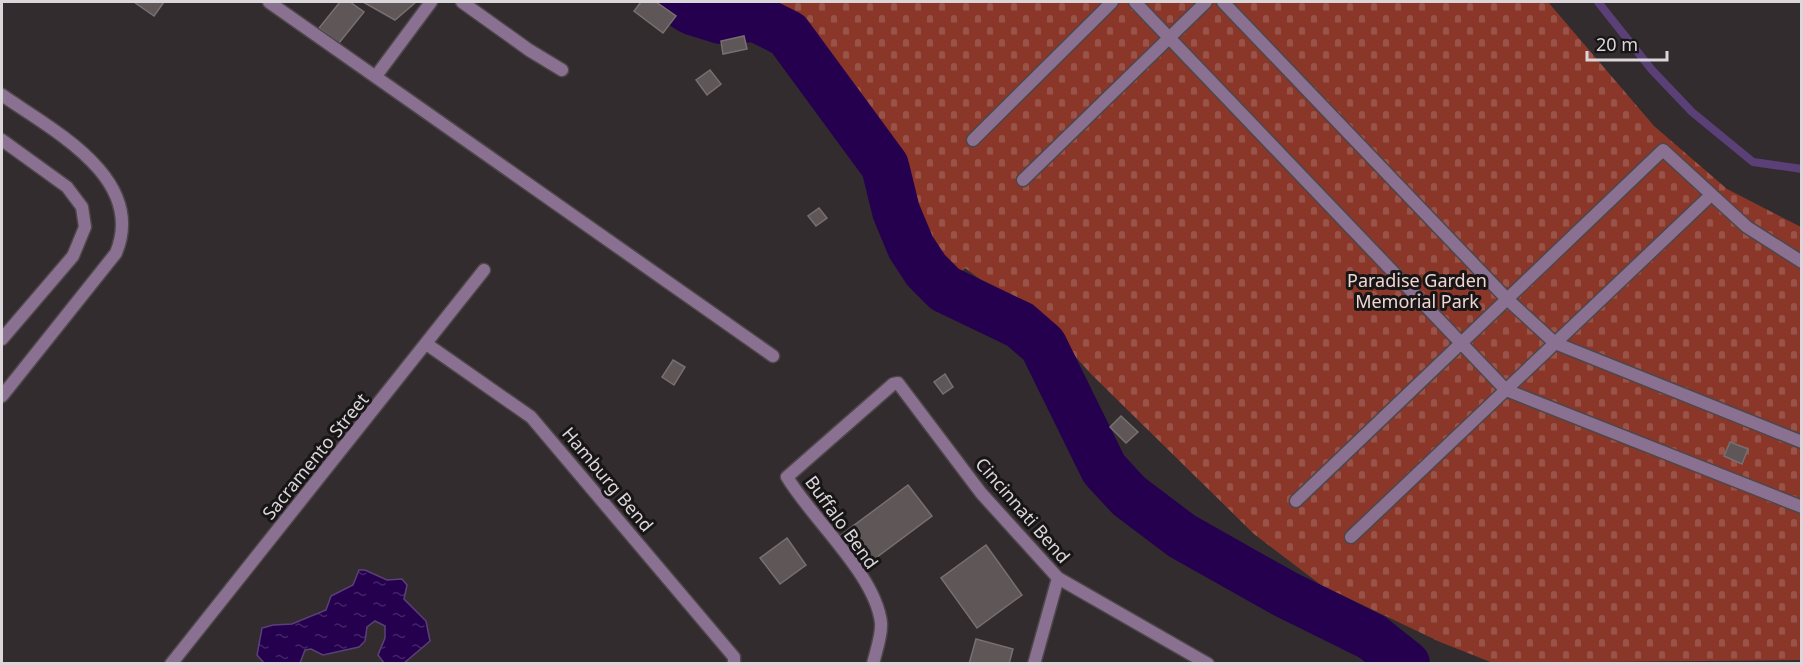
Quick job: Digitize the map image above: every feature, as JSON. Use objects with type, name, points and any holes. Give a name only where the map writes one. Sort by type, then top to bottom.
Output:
[{"type":"street","points":[[269,2],[773,356]]},
{"type":"street","points":[[376,76],[432,2]]},
{"type":"street","points":[[462,2],[529,50],[562,70]]},
{"type":"street","points":[[973,140],[1113,2]]},
{"type":"street","points":[[1135,2],[1506,390],[1802,507]]},
{"type":"street","points":[[1023,180],[1206,2]]},
{"type":"street","points":[[1223,2],[1507,299],[1555,343],[1802,442]]},
{"type":"street","points":[[2,95],[93,162],[112,187],[124,218],[121,242],[116,253],[2,396]]},
{"type":"street","points":[[2,140],[67,187],[82,207],[85,227],[73,256],[2,339]]},
{"type":"street","points":[[1296,501],[1663,150],[1760,237],[1802,262]]},
{"type":"street","points":[[1351,537],[1711,195]]},
{"type":"street","name":"Sacramento Street","points":[[171,663],[428,345],[484,270]]},
{"type":"street","name":"Hamburg Bend","points":[[428,345],[531,417],[734,657],[734,663]]},
{"type":"street","name":"Buffalo Bend","points":[[873,663],[882,625],[877,605],[860,574],[788,477],[893,384],[902,384]]},
{"type":"street","name":"Cincinnati Bend","points":[[902,384],[981,493],[1058,578],[1186,658],[1208,663]]},
{"type":"street","points":[[1034,663],[1058,578]]},
{"type":"green space","name":"Paradise Garden Memorial Park","points":[[677,2],[1548,2],[1654,126],[1727,189],[1801,227],[1801,660],[1493,663],[1440,642],[1321,585],[1254,534],[1091,374],[1035,312],[989,286],[965,268],[945,289],[926,270],[911,247],[896,211],[885,166],[788,34],[756,18],[721,20],[692,11]]},
{"type":"water","points":[[359,570],[365,570],[387,580],[402,579],[407,585],[404,599],[426,621],[430,641],[404,663],[384,663],[378,655],[385,638],[385,626],[375,621],[367,627],[365,641],[359,647],[323,655],[311,649],[305,650],[300,663],[264,663],[257,655],[262,628],[292,624],[326,610],[331,596],[353,585]]},
{"type":"building","points":[[134,2],[164,2],[154,16]]},
{"type":"building","points":[[340,2],[350,2],[364,12],[339,43],[319,28]]},
{"type":"building","points":[[363,2],[416,2],[395,20]]},
{"type":"building","points":[[641,2],[656,2],[676,16],[663,33],[634,11]]},
{"type":"building","points":[[744,36],[747,49],[723,54],[721,41]]},
{"type":"building","points":[[710,70],[721,84],[707,95],[696,80]]},
{"type":"building","points":[[819,208],[827,218],[816,226],[808,216]]},
{"type":"building","points":[[673,360],[685,367],[674,385],[662,377]]},
{"type":"building","points":[[945,374],[953,387],[943,394],[934,382]]},
{"type":"building","points":[[1121,416],[1138,432],[1126,443],[1110,427]]},
{"type":"building","points":[[1730,442],[1748,449],[1742,464],[1724,456]]},
{"type":"building","points":[[908,485],[932,516],[865,566],[841,535]]},
{"type":"building","points":[[787,538],[806,565],[780,584],[760,558]]},
{"type":"building","points":[[986,545],[1022,595],[977,628],[941,578]]},
{"type":"building","points":[[976,639],[1013,649],[1009,664],[969,664]]},
{"type":"waterway","points":[[677,2],[692,11],[721,20],[756,18],[788,34],[885,166],[896,211],[911,247],[926,270],[945,289],[1020,325],[1043,345],[1104,469],[1129,496],[1182,536],[1285,594],[1372,637],[1406,664]]},
{"type":"waterway","points":[[1598,2],[1652,70],[1692,112],[1753,162],[1802,169]]}]
